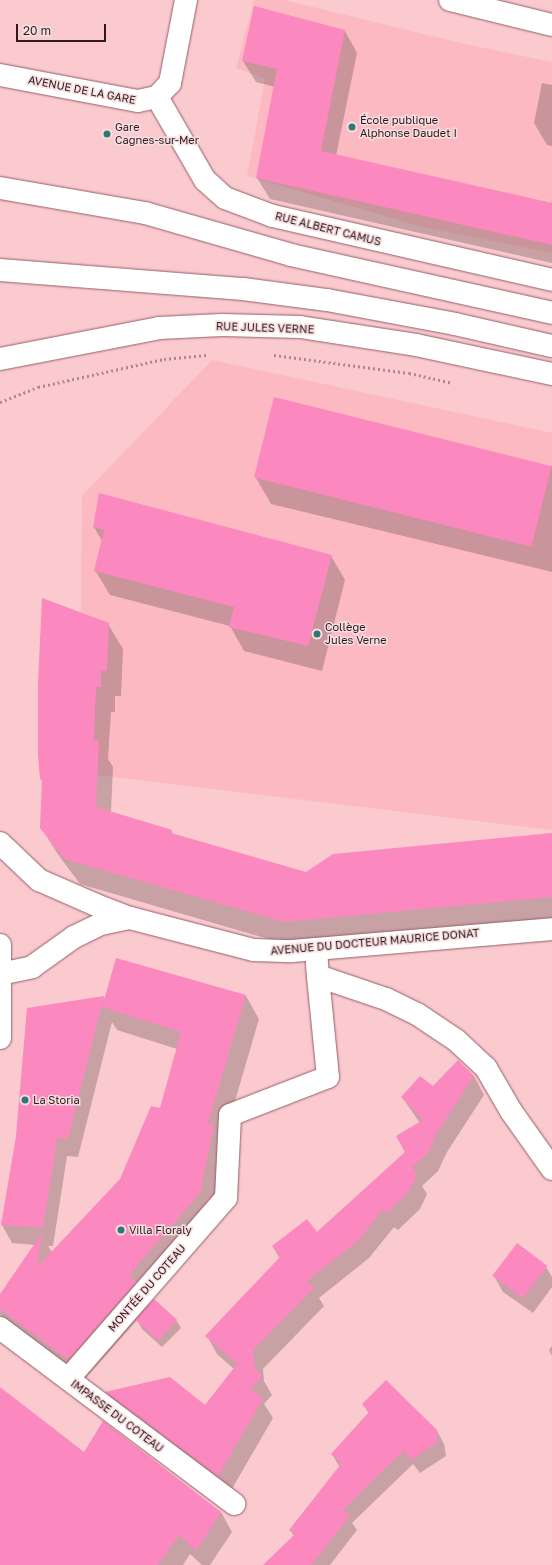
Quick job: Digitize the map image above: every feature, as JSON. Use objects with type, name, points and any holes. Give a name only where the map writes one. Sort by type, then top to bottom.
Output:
[{"type":"main road","points":[[157,97],[170,84],[186,0]]},
{"type":"main road","points":[[450,0],[552,25]]},
{"type":"main road","name":"AVENUE DE LA GARE","points":[[0,75],[138,101],[157,97]]},
{"type":"main road","name":"RUE ALBERT CAMUS","points":[[157,97],[205,180],[225,198],[273,216],[552,280]]},
{"type":"main road","points":[[0,188],[145,213],[291,255],[552,313]]},
{"type":"main road","points":[[0,270],[242,289],[319,299],[455,324],[552,346]]},
{"type":"main road","name":"RUE JULES VERNE","points":[[0,359],[159,328],[230,325],[300,327],[416,345],[552,374]]},
{"type":"main road","name":"AVENUE DU DOCTEUR MAURICE DONAT","points":[[0,843],[39,880],[130,918],[254,950],[316,949],[552,929]]},
{"type":"main road","name":"AVENUE DU DOCTEUR MAURICE DONAT","points":[[1,974],[32,966],[74,938],[101,924],[130,918]]},
{"type":"main road","points":[[0,945],[0,1038]]},
{"type":"main road","points":[[316,949],[318,976],[386,1000],[417,1014],[456,1040],[486,1068],[511,1111],[552,1169]]},
{"type":"main road","name":"MONTÉE DU COTEAU","points":[[68,1379],[226,1198],[230,1115],[328,1077],[318,976]]},
{"type":"main road","name":"IMPASSE DU COTEAU","points":[[0,1328],[234,1504]]},
{"type":"path","points":[[0,402],[38,387],[164,360],[210,354]]},
{"type":"path","points":[[268,354],[409,373],[462,384]]},
{"type":"shaded area","name":"École publique Alphonse Daudet I","points":[[254,0],[284,0],[465,44],[552,62],[552,253],[427,228],[247,176],[265,79],[236,68]]},
{"type":"shaded area","name":"Collège Jules Verne","points":[[212,360],[552,433],[552,830],[80,773],[82,496]]},
{"type":"building","points":[[254,6],[345,30],[321,151],[552,203],[552,245],[256,178],[277,69],[242,61]]},
{"type":"building","points":[[274,397],[552,466],[531,547],[254,478]]},
{"type":"building","points":[[99,493],[332,555],[308,646],[229,627],[234,607],[94,571],[104,530],[93,527]]},
{"type":"building","points":[[42,598],[109,623],[107,671],[101,671],[101,687],[96,687],[94,740],[99,741],[96,807],[172,830],[171,833],[306,872],[333,854],[552,833],[552,897],[284,922],[64,859],[40,828],[42,780],[40,779],[38,755],[38,683]]},
{"type":"building","points":[[116,958],[246,995],[208,1123],[214,1125],[200,1193],[129,1275],[136,1282],[71,1357],[66,1358],[0,1309],[0,1294],[42,1233],[37,1267],[120,1179],[151,1106],[160,1108],[181,1032],[102,1007]]},
{"type":"building","points":[[104,996],[68,1139],[57,1138],[43,1228],[1,1225],[16,1136],[27,1008]]},
{"type":"building","points":[[458,1060],[474,1076],[437,1133],[428,1153],[412,1167],[417,1175],[409,1191],[387,1213],[383,1209],[359,1240],[307,1281],[314,1288],[253,1350],[255,1369],[262,1376],[251,1389],[263,1399],[218,1476],[105,1392],[170,1377],[205,1405],[237,1364],[205,1336],[280,1257],[272,1246],[307,1219],[317,1232],[405,1152],[396,1136],[423,1120],[401,1097],[420,1076],[433,1086]]},
{"type":"building","points":[[517,1243],[547,1266],[523,1299],[492,1276]]},
{"type":"building","points":[[154,1299],[177,1320],[158,1341],[135,1320]]},
{"type":"building","points":[[386,1380],[436,1429],[438,1442],[411,1460],[404,1451],[376,1477],[343,1510],[350,1516],[311,1565],[263,1565],[295,1534],[289,1530],[341,1464],[331,1454],[369,1412],[362,1404]]},
{"type":"building","points":[[0,1387],[84,1452],[103,1421],[221,1512],[196,1551],[179,1535],[158,1565],[0,1565]]},
{"type":"place","name":"École publique Alphonse Daudet I","points":[[352,127]]},
{"type":"place","name":"Gare Cagnes-sur-Mer","points":[[107,134]]},
{"type":"place","name":"Collège Jules Verne","points":[[317,634]]},
{"type":"place","name":"La Storia","points":[[25,1100]]},
{"type":"place","name":"Villa Floraly","points":[[121,1230]]}]
